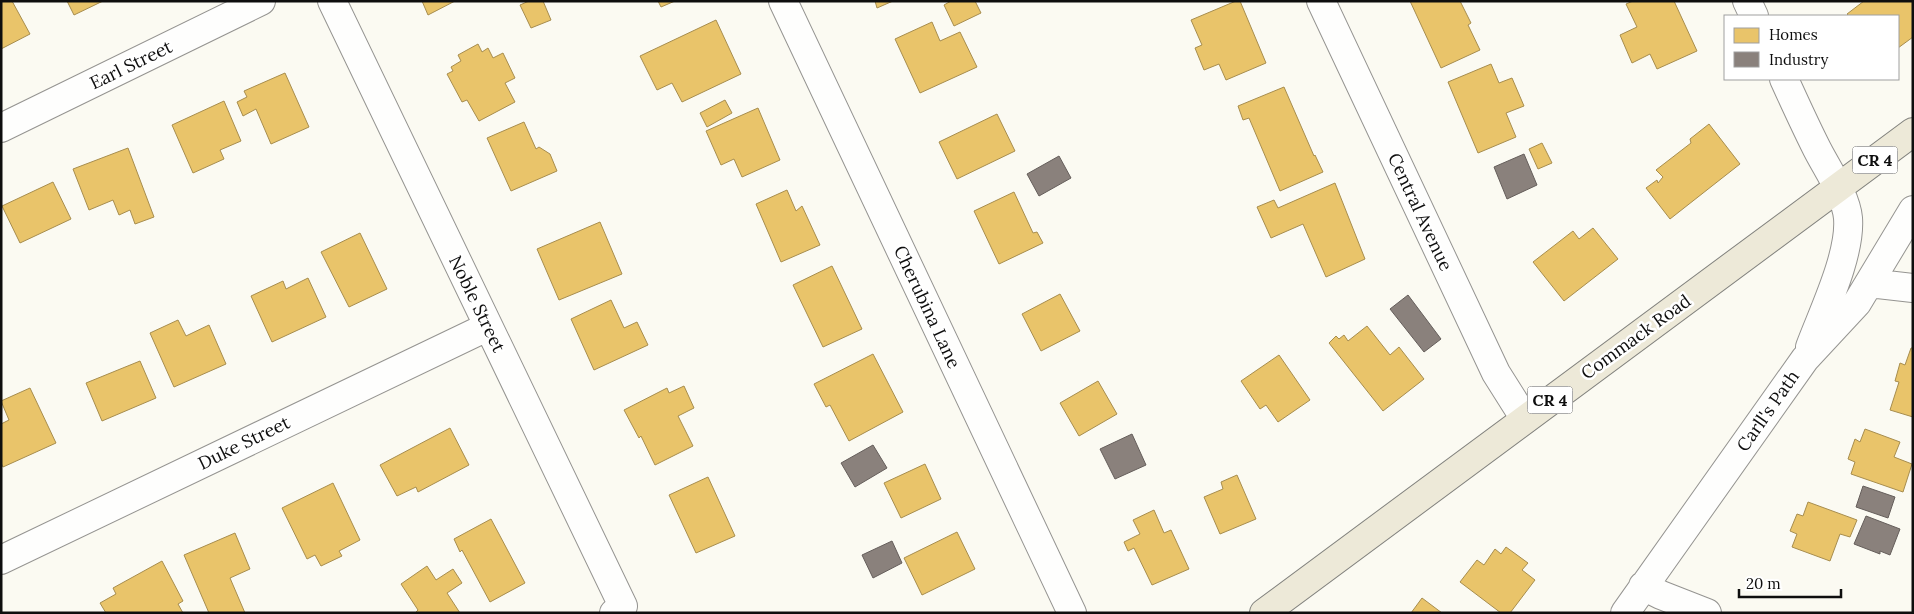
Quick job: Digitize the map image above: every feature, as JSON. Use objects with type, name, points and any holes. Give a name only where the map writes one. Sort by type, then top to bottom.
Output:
[{"type":"main road","name":"Commack Road","points":[[1264,613],[1913,132]]},
{"type":"street","name":"Earl Street","points":[[1,128],[261,1]]},
{"type":"street","name":"Noble Street","points":[[332,1],[619,610]]},
{"type":"street","name":"Cherubina Lane","points":[[783,1],[1072,613]]},
{"type":"street","name":"Central Avenue","points":[[1321,1],[1496,373],[1525,419]]},
{"type":"street","points":[[1748,1],[1754,15]]},
{"type":"street","points":[[1784,80],[1837,188],[1848,218],[1847,237],[1834,282],[1805,359]]},
{"type":"street","name":"Carll's Path","points":[[1625,613],[1805,359],[1857,303],[1912,220]]},
{"type":"street","points":[[1869,283],[1913,288]]},
{"type":"street","name":"Duke Street","points":[[1,560],[487,327]]},
{"type":"street","points":[[1643,586],[1707,613]]},
{"type":"building: Homes","points":[[1,1],[12,1],[30,34],[1,49]]},
{"type":"building: Homes","points":[[67,1],[103,1],[74,15]]},
{"type":"building: Homes","points":[[422,1],[455,1],[428,15]]},
{"type":"building: Homes","points":[[529,1],[543,1],[551,20],[531,28],[520,5]]},
{"type":"building: Homes","points":[[658,1],[675,1],[661,7]]},
{"type":"building: Homes","points":[[875,1],[893,1],[877,8]]},
{"type":"building: Homes","points":[[951,1],[975,1],[981,13],[954,26],[944,5]]},
{"type":"building: Homes","points":[[1240,1],[1266,63],[1226,80],[1219,64],[1204,70],[1195,48],[1202,45],[1191,20]]},
{"type":"building: Homes","points":[[1410,1],[1460,1],[1471,23],[1468,25],[1480,50],[1441,68]]},
{"type":"building: Homes","points":[[1633,1],[1674,1],[1697,51],[1657,69],[1650,54],[1632,63],[1620,35],[1637,27],[1626,4]]},
{"type":"building: Homes","points":[[1864,1],[1913,1],[1913,37],[1899,47],[1899,15],[1847,14]]},
{"type":"building: Homes","points":[[716,20],[741,74],[682,102],[672,83],[657,90],[640,56]]},
{"type":"building: Homes","points":[[932,22],[940,41],[960,32],[977,67],[920,93],[895,39]]},
{"type":"building: Homes","points":[[478,44],[482,52],[488,48],[493,58],[503,53],[515,78],[505,83],[515,102],[479,121],[467,100],[462,102],[447,74],[453,71],[451,67],[461,61],[458,55]]},
{"type":"building: Homes","points":[[1491,64],[1499,83],[1512,78],[1524,106],[1506,113],[1516,137],[1478,153],[1448,82]]},
{"type":"building: Homes","points":[[285,73],[309,127],[271,144],[256,109],[243,116],[237,102],[247,97],[244,91]]},
{"type":"building: Homes","points":[[1284,87],[1314,156],[1323,172],[1280,191],[1249,118],[1243,120],[1238,106]]},
{"type":"building: Homes","points":[[725,100],[732,113],[707,127],[700,113]]},
{"type":"building: Homes","points":[[224,101],[241,141],[220,150],[224,159],[193,173],[172,125]]},
{"type":"building: Homes","points":[[758,108],[780,160],[742,177],[734,159],[721,165],[706,131]]},
{"type":"building: Homes","points":[[997,114],[1015,151],[957,179],[939,142]]},
{"type":"building: Homes","points":[[524,122],[536,149],[539,147],[550,154],[557,171],[511,191],[487,138]]},
{"type":"building: Homes","points":[[1709,124],[1740,164],[1670,219],[1646,188],[1657,180],[1658,183],[1663,177],[1656,170],[1691,143],[1690,139]]},
{"type":"building: Homes","points":[[1542,143],[1552,163],[1538,169],[1529,149]]},
{"type":"building: Homes","points":[[128,148],[154,217],[135,224],[130,210],[119,215],[113,200],[89,210],[73,169]]},
{"type":"building: Homes","points":[[53,182],[71,219],[20,243],[2,206]]},
{"type":"building: Homes","points":[[1335,183],[1365,259],[1326,277],[1303,224],[1271,238],[1257,207],[1274,200],[1278,208]]},
{"type":"building: Homes","points":[[787,190],[796,211],[802,206],[820,245],[781,262],[756,204]]},
{"type":"building: Homes","points":[[1014,192],[1033,233],[1037,232],[1043,243],[999,264],[974,211]]},
{"type":"building: Homes","points":[[600,222],[622,274],[559,300],[537,249]]},
{"type":"building: Homes","points":[[1593,228],[1618,259],[1564,301],[1533,262],[1573,231],[1579,239]]},
{"type":"building: Homes","points":[[360,233],[387,289],[349,307],[321,252]]},
{"type":"building: Homes","points":[[832,266],[862,329],[823,347],[793,285]]},
{"type":"building: Homes","points":[[308,278],[326,317],[272,342],[251,296],[283,281],[286,289]]},
{"type":"building: Homes","points":[[1060,294],[1080,331],[1041,351],[1022,314]]},
{"type":"building: Homes","points":[[611,300],[624,328],[637,322],[648,345],[594,370],[571,319]]},
{"type":"building: Homes","points":[[178,320],[186,336],[209,325],[226,364],[174,387],[150,333]]},
{"type":"building: Homes","points":[[1367,326],[1390,355],[1399,347],[1424,379],[1383,411],[1329,343],[1336,336],[1339,339],[1344,335],[1348,341]]},
{"type":"building: Homes","points":[[1911,348],[1913,348],[1913,417],[1890,410],[1899,382],[1895,381],[1900,363],[1905,365]]},
{"type":"building: Homes","points":[[873,354],[903,412],[849,441],[830,405],[826,407],[814,384]]},
{"type":"building: Homes","points":[[1279,355],[1310,400],[1278,422],[1266,405],[1260,409],[1241,381]]},
{"type":"building: Homes","points":[[140,361],[156,398],[102,421],[86,383]]},
{"type":"building: Homes","points":[[1098,381],[1117,414],[1079,436],[1060,403]]},
{"type":"building: Homes","points":[[684,386],[694,408],[678,416],[693,446],[655,465],[641,436],[639,438],[624,410],[667,388],[669,393]]},
{"type":"building: Homes","points":[[30,388],[56,443],[3,467],[1,463],[1,424],[9,420],[1,401]]},
{"type":"building: Homes","points":[[450,428],[469,465],[418,492],[416,487],[397,496],[380,465]]},
{"type":"building: Homes","points":[[1865,429],[1900,442],[1894,457],[1912,464],[1903,492],[1851,474],[1855,462],[1848,459],[1855,439],[1860,442]]},
{"type":"building: Homes","points":[[925,464],[941,499],[901,518],[884,483]]},
{"type":"building: Homes","points":[[1237,475],[1256,519],[1220,534],[1204,497],[1223,489],[1221,482]]},
{"type":"building: Homes","points":[[708,477],[735,536],[696,553],[669,495]]},
{"type":"building: Homes","points":[[333,483],[360,540],[339,551],[342,556],[321,566],[315,555],[307,559],[282,508]]},
{"type":"building: Homes","points":[[1808,502],[1857,520],[1850,537],[1840,534],[1830,561],[1792,547],[1797,534],[1790,531],[1797,514],[1803,516]]},
{"type":"building: Homes","points":[[1154,510],[1164,533],[1171,530],[1189,569],[1152,585],[1134,548],[1128,551],[1124,542],[1140,534],[1133,520]]},
{"type":"building: Homes","points":[[491,519],[525,583],[490,602],[454,539]]},
{"type":"building: Homes","points":[[957,532],[975,569],[922,595],[904,558]]},
{"type":"building: Homes","points":[[235,533],[250,569],[230,578],[245,613],[209,613],[184,555]]},
{"type":"building: Homes","points":[[1506,547],[1528,563],[1522,570],[1535,580],[1510,613],[1501,613],[1460,582],[1477,560],[1484,565],[1495,549],[1501,554]]},
{"type":"building: Homes","points":[[162,561],[183,601],[178,604],[183,613],[106,613],[100,603],[116,594],[113,588]]},
{"type":"building: Homes","points":[[427,566],[436,580],[453,569],[462,583],[447,593],[460,613],[415,613],[418,610],[401,584]]},
{"type":"building: Homes","points":[[1422,598],[1442,613],[1411,613]]},
{"type":"building: Industry","points":[[1524,154],[1537,185],[1507,199],[1494,167]]},
{"type":"building: Industry","points":[[1059,156],[1071,178],[1039,196],[1027,174]]},
{"type":"building: Industry","points":[[1408,295],[1441,339],[1424,352],[1390,309]]},
{"type":"building: Industry","points":[[1132,434],[1146,465],[1115,479],[1100,449]]},
{"type":"building: Industry","points":[[873,445],[887,468],[855,487],[841,463]]},
{"type":"building: Industry","points":[[1863,486],[1895,497],[1888,518],[1856,507]]},
{"type":"building: Industry","points":[[1866,516],[1900,529],[1890,555],[1880,551],[1880,554],[1854,544]]},
{"type":"building: Industry","points":[[892,541],[902,563],[873,578],[862,555]]}]
